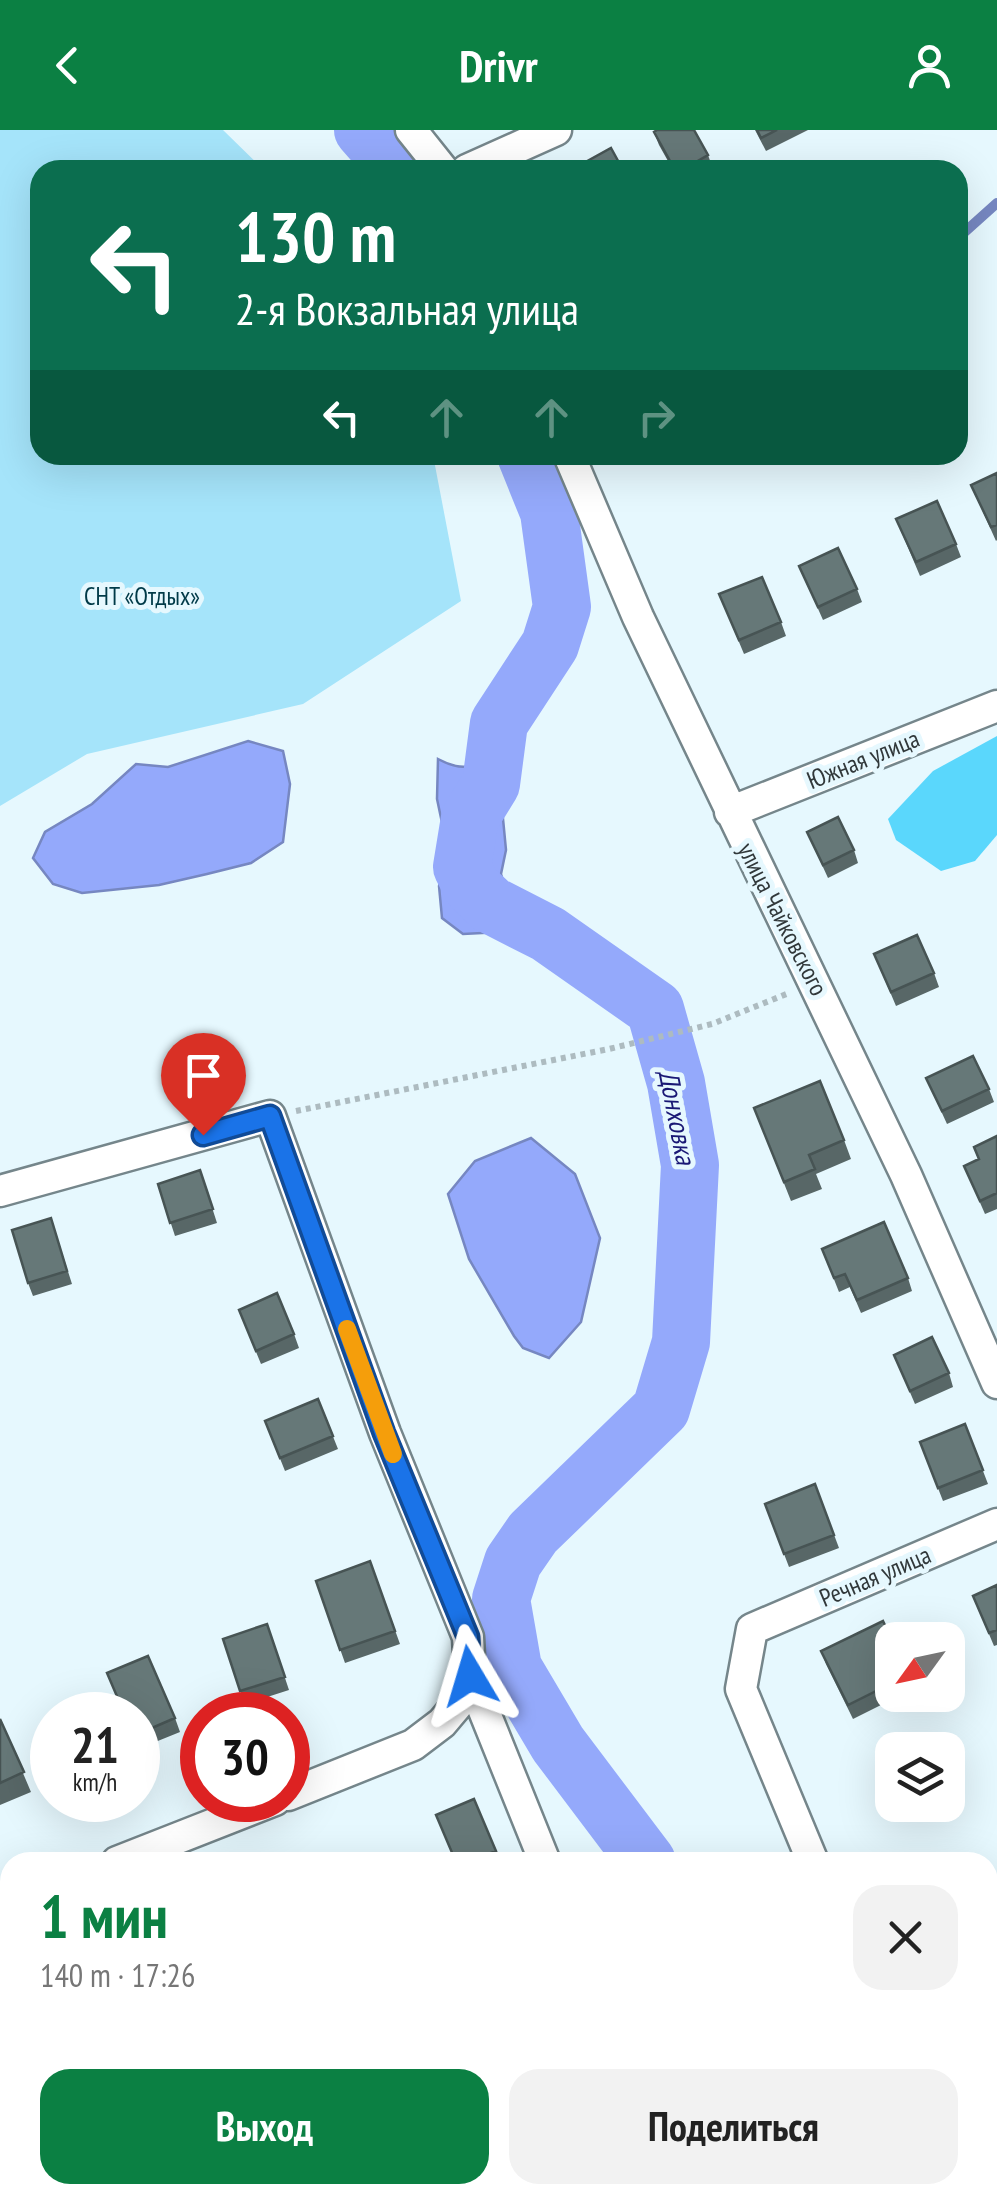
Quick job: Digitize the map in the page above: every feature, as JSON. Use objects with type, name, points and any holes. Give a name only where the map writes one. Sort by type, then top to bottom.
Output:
[{"type":"street","points":[[411,130],[435,160]]},
{"type":"street","points":[[489,160],[556,130]]},
{"type":"street","name":"улица Чайковского","points":[[572,465],[638,617],[906,1175],[997,1383]]},
{"type":"street","name":"Южная улица","points":[[730,812],[997,706]]},
{"type":"street","points":[[0,1191],[270,1116],[384,1433],[468,1637],[470,1676],[541,1852]]},
{"type":"street","name":"Речная улица","points":[[809,1852],[741,1689],[752,1629],[997,1524]]},
{"type":"street","points":[[310,1786],[413,1745],[442,1723],[458,1704],[470,1676]]},
{"type":"street","points":[[142,1852],[219,1822]]},
{"type":"path","points":[[270,1116],[608,1049],[712,1024],[816,983]]},
{"type":"green space","name":"СНТ «Отдых»","points":[[0,130],[223,130],[254,160],[30,160],[30,465],[435,465],[461,601],[303,704],[87,754],[0,806]]},
{"type":"shaded area","points":[[997,736],[997,835],[975,861],[941,871],[896,840],[888,819],[933,771]]},
{"type":"shaded area","points":[[248,741],[283,751],[290,784],[283,842],[251,863],[159,885],[82,893],[53,884],[33,858],[45,832],[92,804],[136,764],[168,767]]},
{"type":"shaded area","points":[[495,753],[506,769],[502,808],[506,850],[501,874],[506,890],[527,915],[528,923],[502,932],[463,934],[442,918],[439,886],[445,837],[437,799],[438,759],[454,766],[467,766]]},
{"type":"shaded area","points":[[531,1138],[575,1174],[600,1238],[581,1322],[549,1358],[523,1348],[514,1336],[469,1259],[448,1194],[475,1161]]},
{"type":"building","points":[[694,130],[708,155],[699,160],[669,160],[654,132]]},
{"type":"building","points":[[757,130],[777,130],[761,138]]},
{"type":"building","points":[[611,148],[618,160],[589,160]]},
{"type":"building","points":[[997,473],[997,525],[991,527],[971,485]]},
{"type":"building","points":[[937,501],[956,544],[916,562],[896,519]]},
{"type":"building","points":[[838,548],[857,589],[818,607],[799,566]]},
{"type":"building","points":[[762,577],[781,622],[739,640],[719,594]]},
{"type":"building","points":[[838,817],[854,850],[823,865],[807,832]]},
{"type":"building","points":[[917,935],[934,973],[891,992],[874,954]]},
{"type":"building","points":[[973,1056],[989,1089],[942,1111],[926,1078]]},
{"type":"building","points":[[820,1081],[844,1140],[809,1155],[815,1169],[784,1182],[754,1108]]},
{"type":"building","points":[[997,1136],[997,1193],[980,1201],[964,1166],[979,1159],[974,1147]]},
{"type":"building","points":[[200,1170],[213,1209],[170,1223],[158,1184]]},
{"type":"building","points":[[51,1218],[67,1271],[28,1283],[12,1230]]},
{"type":"building","points":[[884,1222],[908,1278],[857,1300],[845,1274],[834,1278],[822,1249]]},
{"type":"building","points":[[277,1293],[294,1334],[256,1351],[239,1310]]},
{"type":"building","points":[[932,1337],[949,1373],[910,1391],[894,1355]]},
{"type":"building","points":[[318,1399],[333,1436],[280,1458],[265,1421]]},
{"type":"building","points":[[965,1424],[983,1470],[938,1488],[920,1442]]},
{"type":"building","points":[[815,1484],[834,1535],[784,1554],[765,1504]]},
{"type":"building","points":[[370,1561],[395,1631],[340,1650],[316,1581]]},
{"type":"building","points":[[997,1585],[997,1630],[989,1633],[973,1596]]},
{"type":"building","points":[[267,1624],[285,1677],[240,1691],[223,1639]]},
{"type":"building","points":[[875,1625],[875,1692],[848,1705],[821,1651]]},
{"type":"building","points":[[148,1656],[175,1718],[160,1724],[160,1692],[115,1692],[107,1673]]},
{"type":"building","points":[[0,1719],[24,1772],[0,1783]]},
{"type":"building","points":[[474,1799],[496,1851],[452,1852],[436,1815]]},
{"type":"waterway","name":"Донховка","points":[[363,130],[385,160]]},
{"type":"waterway","points":[[968,229],[997,203]]},
{"type":"waterway","name":"Донховка","points":[[530,465],[549,512],[562,607],[550,645],[499,723],[491,784],[470,818],[462,867],[472,887],[491,905],[548,934],[655,1009],[676,1083],[690,1165],[681,1342],[661,1409],[533,1533],[513,1562],[501,1599],[513,1668],[558,1744],[639,1852]]},
{"type":"waterway","points":[[546,465],[549,512]]},
{"type":"slow traffic","points":[[347,1329],[393,1454]]},
{"type":"route","points":[[203,1135],[270,1116],[384,1433],[468,1637],[470,1676]]}]
